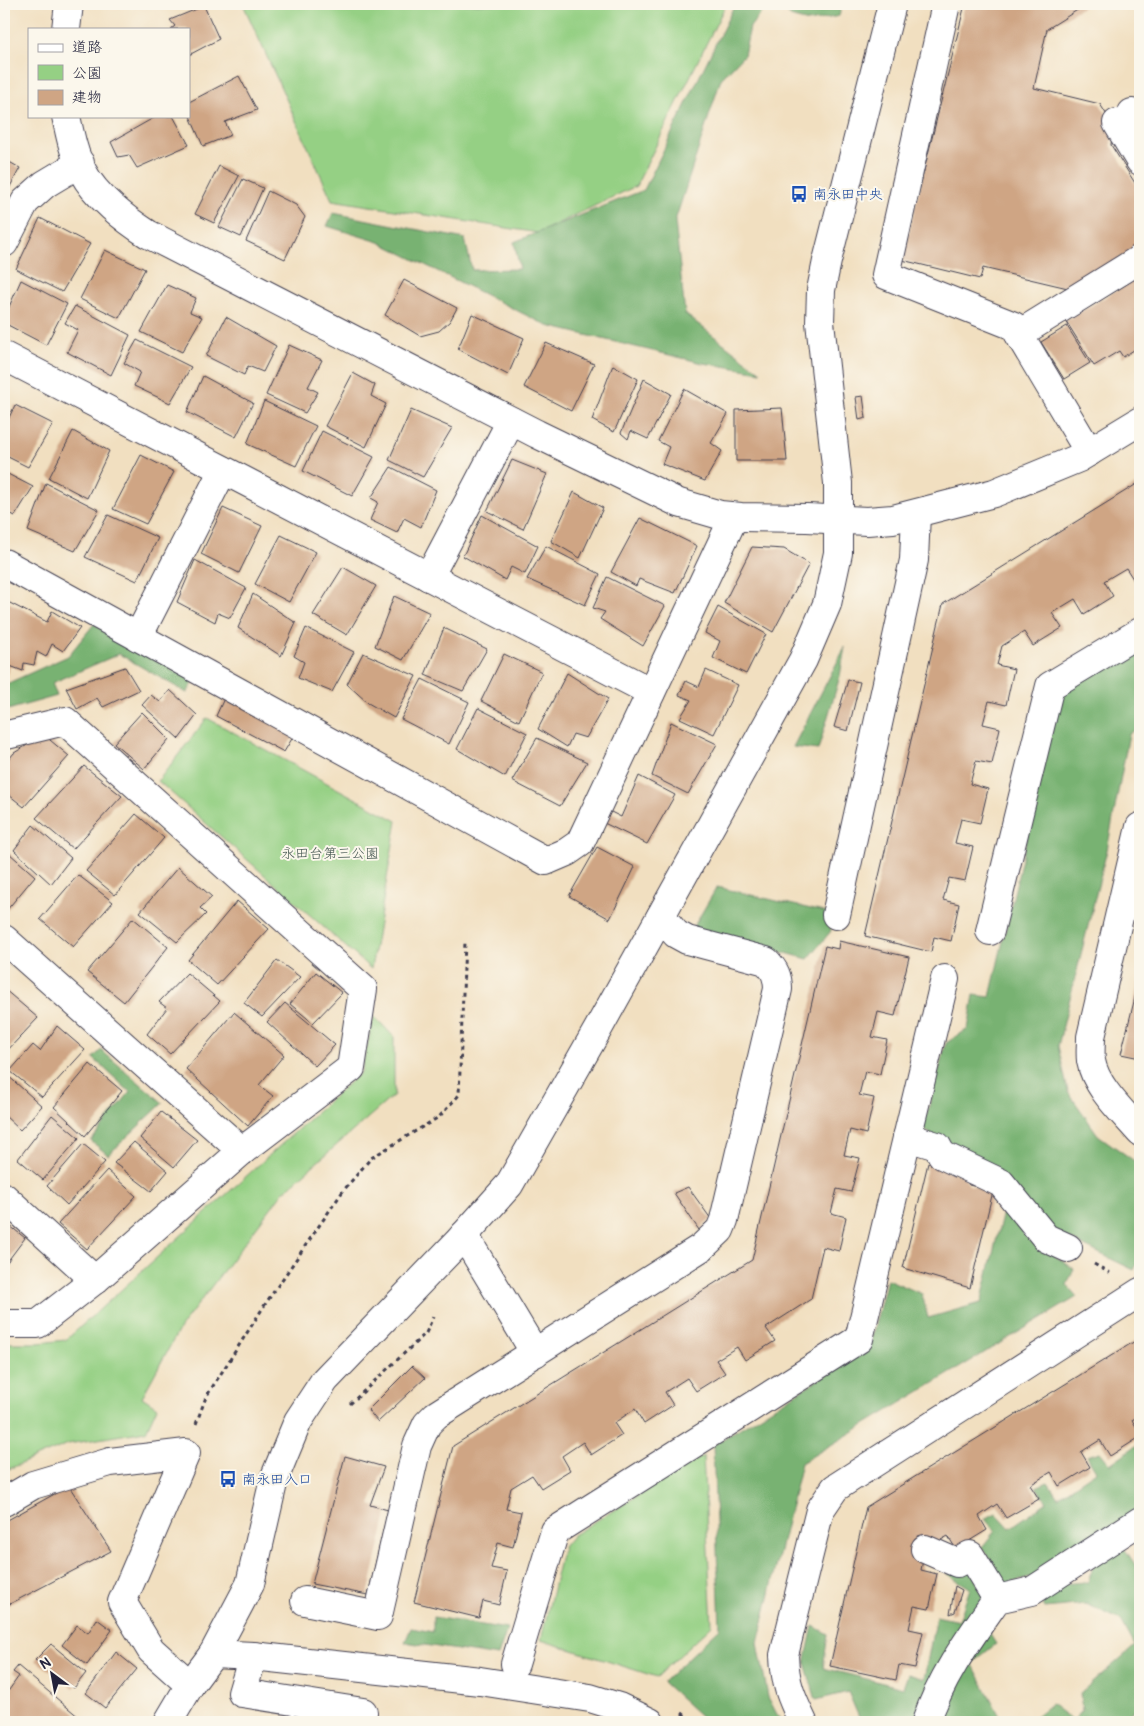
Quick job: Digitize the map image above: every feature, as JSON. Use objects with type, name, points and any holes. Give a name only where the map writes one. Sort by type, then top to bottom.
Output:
[{"type":"street","points":[[66,28],[69,4]]},
{"type":"street","points":[[168,1722],[190,1685],[213,1654],[250,1584],[274,1479],[298,1421],[325,1380],[464,1235],[509,1185],[803,660],[827,604],[838,553],[839,519],[838,483],[820,322],[821,290],[892,4]]},
{"type":"street","points":[[946,4],[886,276],[1014,326],[1089,452]]},
{"type":"street","points":[[66,118],[72,145],[84,174],[123,218],[148,234],[511,420],[679,503],[706,512],[734,517],[867,521],[916,514],[994,492],[1078,458],[1140,421]]},
{"type":"street","points":[[1130,119],[1140,161]]},
{"type":"street","points":[[7,228],[25,202],[45,184],[80,163]]},
{"type":"street","points":[[1019,334],[1140,259]]},
{"type":"street","points":[[4,356],[651,692]]},
{"type":"street","points":[[429,577],[511,420]]},
{"type":"street","points":[[138,637],[223,470]]},
{"type":"street","points":[[836,915],[914,560],[916,514]]},
{"type":"street","points":[[4,563],[546,861],[580,844],[734,517]]},
{"type":"street","points":[[990,931],[1050,686],[1140,632]]},
{"type":"street","points":[[4,734],[7,736],[64,721],[363,989],[351,1068],[242,1151],[95,1280],[38,1324],[4,1324]]},
{"type":"street","points":[[1140,828],[1091,1037],[1091,1060],[1096,1076],[1108,1094],[1140,1132]]},
{"type":"street","points":[[305,1601],[378,1616],[417,1446],[427,1424],[436,1415],[702,1247],[720,1230],[724,1220],[778,990],[778,978],[773,968],[766,961],[686,940],[676,934],[661,916]]},
{"type":"street","points":[[4,939],[242,1151]]},
{"type":"street","points":[[515,1664],[555,1531],[859,1339],[945,979]]},
{"type":"street","points":[[907,1138],[937,1146],[942,1155],[1001,1183],[1046,1238],[1068,1248]]},
{"type":"street","points":[[4,1197],[95,1280]]},
{"type":"street","points":[[464,1235],[535,1353]]},
{"type":"street","points":[[803,1722],[791,1696],[785,1675],[784,1655],[820,1510],[835,1488],[1140,1292]]},
{"type":"street","points":[[4,1502],[33,1485],[110,1462],[186,1453],[122,1602],[151,1650],[190,1685]]},
{"type":"street","points":[[926,1722],[933,1702],[957,1656],[997,1599],[1032,1591],[1140,1521]]},
{"type":"street","points":[[925,1549],[956,1563],[970,1555],[997,1599]]},
{"type":"street","points":[[213,1654],[253,1656],[480,1681],[590,1698],[619,1707],[650,1722]]},
{"type":"street","points":[[253,1656],[242,1693],[363,1712],[361,1722]]},
{"type":"path","points":[[186,1453],[206,1397],[266,1303],[343,1191],[372,1158],[439,1117],[459,1095],[465,942]]},
{"type":"path","points":[[1068,1248],[1116,1277]]},
{"type":"path","points":[[347,1406],[426,1333],[437,1309]]},
{"type":"green space","points":[[243,4],[726,4],[636,186],[538,233],[332,200]]},
{"type":"green space","points":[[735,4],[768,4],[750,27],[744,55],[721,79],[675,221],[685,314],[761,372],[703,363],[548,326],[379,242],[327,226],[333,213],[465,239],[472,270],[520,269],[514,242],[644,190]]},
{"type":"green space","points":[[777,4],[842,4],[839,16],[809,22],[793,18]]},
{"type":"green space","points":[[94,624],[196,679],[187,693],[119,654],[52,683],[57,696],[4,711],[4,685],[68,656]]},
{"type":"green space","points":[[1140,642],[1140,727],[1129,734],[1107,850],[1058,1046],[1068,1092],[1098,1135],[1140,1165],[1140,1257],[1134,1270],[1047,1228],[923,1128],[946,1043],[968,1029],[974,995],[990,997],[1061,690]]},
{"type":"green space","points":[[845,647],[840,676],[818,750],[793,747]]},
{"type":"green space","name":"永田台第三公園","points":[[207,718],[397,821],[371,969],[158,781]]},
{"type":"green space","points":[[717,887],[828,913],[831,931],[808,959],[693,928]]},
{"type":"green space","points":[[374,1016],[394,1037],[394,1095],[283,1192],[180,1328],[142,1397],[157,1407],[146,1431],[68,1444],[4,1471],[4,1343],[38,1343],[66,1340],[361,1072]]},
{"type":"green space","points":[[101,1050],[163,1103],[108,1155],[91,1141],[130,1092],[93,1058]]},
{"type":"green space","points":[[1004,1208],[1041,1246],[1074,1269],[1067,1285],[1077,1297],[801,1463],[758,1643],[768,1697],[781,1722],[707,1722],[663,1682],[720,1628],[713,1445],[869,1348],[887,1279],[922,1294],[928,1318],[981,1303]]},
{"type":"green space","points":[[1140,1443],[1140,1510],[1034,1577],[1007,1584],[982,1547],[995,1531],[985,1519],[996,1513],[1010,1528],[1047,1502],[1036,1487],[1048,1482],[1058,1497],[1096,1471],[1087,1456],[1100,1452],[1110,1464]]},
{"type":"green space","points":[[703,1456],[712,1625],[657,1677],[541,1640],[563,1547],[573,1535]]},
{"type":"green space","points":[[1122,1545],[1140,1572],[1140,1707],[1114,1722],[1028,1722],[1051,1704],[1073,1721],[1082,1711],[1080,1693],[1135,1646],[1121,1620],[1086,1604],[1045,1608],[1037,1595],[1055,1584],[1088,1582],[1095,1561]]},
{"type":"green space","points":[[969,1566],[985,1598],[913,1722],[861,1722],[848,1692],[816,1700],[805,1663],[813,1626],[828,1634],[823,1668],[903,1688],[908,1674],[924,1679],[936,1616],[959,1621],[970,1588],[947,1574]]},
{"type":"green space","points":[[433,1617],[507,1629],[498,1656],[405,1642],[411,1628],[433,1632]]},
{"type":"green space","points":[[987,1630],[996,1644],[972,1663],[1003,1722],[937,1722]]},
{"type":"building","points":[[965,4],[1087,4],[1047,29],[1034,88],[1100,104],[1113,125],[1111,145],[1140,191],[1140,246],[1072,289],[983,268],[980,279],[902,260]]},
{"type":"building","points":[[204,6],[219,39],[190,54],[190,28],[172,28],[175,26],[170,20]]},
{"type":"building","points":[[239,76],[257,110],[225,122],[231,135],[203,146],[190,116],[190,101]]},
{"type":"building","points":[[153,118],[174,118],[189,145],[137,168],[129,155],[118,157],[111,142]]},
{"type":"building","points":[[4,159],[20,168],[5,196],[4,195]]},
{"type":"building","points":[[219,166],[239,176],[214,223],[195,214]]},
{"type":"building","points":[[243,179],[263,188],[241,237],[219,227]]},
{"type":"building","points":[[268,191],[296,205],[305,217],[285,259],[246,241]]},
{"type":"building","points":[[40,218],[90,244],[62,292],[16,269]]},
{"type":"building","points":[[105,250],[145,269],[119,318],[80,299]]},
{"type":"building","points":[[1140,276],[1140,346],[1123,357],[1119,351],[1094,366],[1066,321]]},
{"type":"building","points":[[21,280],[67,304],[46,345],[4,323],[4,318]]},
{"type":"building","points":[[404,280],[457,308],[450,321],[439,331],[420,336],[385,315]]},
{"type":"building","points":[[167,285],[196,298],[190,312],[202,317],[182,352],[141,332]]},
{"type":"building","points":[[75,306],[130,335],[111,375],[67,352],[78,330],[65,323]]},
{"type":"building","points":[[472,314],[524,338],[508,375],[458,349]]},
{"type":"building","points":[[226,317],[276,346],[263,372],[248,366],[244,375],[206,356]]},
{"type":"building","points":[[1067,326],[1090,363],[1064,379],[1041,342]]},
{"type":"building","points":[[137,340],[191,367],[170,403],[134,386],[140,372],[124,363]]},
{"type":"building","points":[[546,343],[594,364],[571,411],[524,387]]},
{"type":"building","points":[[289,345],[322,360],[308,387],[318,392],[305,413],[266,395]]},
{"type":"building","points":[[613,365],[638,379],[614,432],[592,420]]},
{"type":"building","points":[[353,373],[375,385],[371,396],[386,404],[366,447],[325,426]]},
{"type":"building","points":[[203,376],[253,403],[236,437],[187,412]]},
{"type":"building","points":[[644,379],[671,394],[648,439],[631,431],[628,439],[621,433]]},
{"type":"building","points":[[684,389],[728,414],[711,443],[722,451],[705,481],[662,464],[669,447],[658,441]]},
{"type":"building","points":[[863,396],[866,418],[859,420],[856,397]]},
{"type":"building","points":[[264,401],[316,426],[296,466],[247,444]]},
{"type":"building","points":[[15,405],[53,424],[28,467],[4,455],[4,428]]},
{"type":"building","points":[[782,408],[787,461],[736,461],[736,410]]},
{"type":"building","points":[[411,410],[452,428],[423,477],[389,460]]},
{"type":"building","points":[[73,431],[109,451],[87,498],[49,478]]},
{"type":"building","points":[[322,431],[374,457],[352,496],[303,471]]},
{"type":"building","points":[[141,455],[174,472],[146,524],[113,509]]},
{"type":"building","points":[[512,460],[547,474],[523,529],[487,511]]},
{"type":"building","points":[[391,467],[436,490],[421,527],[404,518],[397,533],[370,520],[378,502],[371,498]]},
{"type":"building","points":[[4,472],[33,487],[15,516],[4,510]]},
{"type":"building","points":[[1140,482],[1140,579],[1135,582],[1126,568],[1104,581],[1113,596],[1084,614],[1075,599],[1052,613],[1062,628],[1033,646],[1024,632],[1002,646],[997,665],[1014,669],[1006,705],[989,701],[983,724],[1000,728],[992,764],[976,761],[970,784],[988,789],[980,823],[961,819],[955,843],[973,847],[965,881],[949,878],[943,900],[959,904],[951,941],[934,937],[931,952],[865,936],[943,604]]},
{"type":"building","points":[[46,483],[99,510],[75,551],[28,531]]},
{"type":"building","points":[[574,492],[603,508],[580,558],[551,541]]},
{"type":"building","points":[[223,508],[262,526],[239,573],[201,554]]},
{"type":"building","points":[[108,515],[158,538],[137,581],[85,557]]},
{"type":"building","points":[[482,515],[538,546],[525,574],[511,567],[505,580],[463,556]]},
{"type":"building","points":[[640,518],[697,546],[675,593],[639,579],[636,586],[611,572]]},
{"type":"building","points":[[281,535],[316,552],[289,602],[255,584]]},
{"type":"building","points":[[546,546],[600,574],[585,605],[527,579]]},
{"type":"building","points":[[752,547],[784,549],[809,564],[773,632],[724,603]]},
{"type":"building","points":[[195,560],[246,588],[230,618],[218,613],[215,622],[177,602]]},
{"type":"building","points":[[343,567],[376,586],[347,635],[313,615]]},
{"type":"building","points":[[607,577],[665,606],[643,646],[600,619],[605,612],[593,608]]},
{"type":"building","points":[[253,594],[296,623],[281,656],[238,628]]},
{"type":"building","points":[[394,596],[430,613],[403,660],[375,646]]},
{"type":"building","points":[[4,600],[47,622],[52,611],[80,628],[63,651],[52,644],[46,657],[37,652],[34,665],[24,663],[23,671],[10,666],[4,681]]},
{"type":"building","points":[[718,607],[766,634],[746,674],[713,658],[720,641],[705,633]]},
{"type":"building","points":[[306,628],[354,652],[332,692],[298,678],[304,662],[294,656]]},
{"type":"building","points":[[444,628],[487,649],[463,691],[425,675]]},
{"type":"building","points":[[363,653],[416,676],[394,718],[368,703],[347,684]]},
{"type":"building","points":[[504,654],[542,672],[519,721],[481,701]]},
{"type":"building","points":[[125,667],[139,690],[103,707],[97,698],[77,709],[66,688]]},
{"type":"building","points":[[706,670],[738,685],[714,734],[680,718],[691,700],[679,695],[686,681],[699,687]]},
{"type":"building","points":[[567,673],[608,699],[586,738],[573,734],[567,747],[538,729]]},
{"type":"building","points":[[422,679],[469,702],[449,744],[401,719]]},
{"type":"building","points":[[848,680],[860,682],[848,731],[834,727]]},
{"type":"building","points":[[170,690],[197,715],[179,739],[142,705],[151,695],[160,702]]},
{"type":"building","points":[[226,694],[296,732],[284,752],[216,716]]},
{"type":"building","points":[[478,708],[527,733],[505,777],[457,749]]},
{"type":"building","points":[[142,712],[169,739],[144,769],[114,743]]},
{"type":"building","points":[[671,722],[717,744],[688,794],[652,776]]},
{"type":"building","points":[[44,735],[69,756],[24,807],[4,791],[4,765],[14,753]]},
{"type":"building","points":[[537,738],[587,762],[560,806],[512,781]]},
{"type":"building","points":[[84,766],[122,796],[73,849],[36,818]]},
{"type":"building","points":[[639,776],[675,795],[647,844],[602,822],[607,810],[621,817]]},
{"type":"building","points":[[136,814],[164,838],[115,895],[86,871]]},
{"type":"building","points":[[33,825],[71,858],[51,884],[14,850]]},
{"type":"building","points":[[597,847],[635,867],[610,919],[569,896]]},
{"type":"building","points":[[9,853],[35,876],[6,911],[4,909],[4,859]]},
{"type":"building","points":[[178,867],[212,897],[200,908],[206,914],[177,942],[140,912]]},
{"type":"building","points":[[78,875],[113,902],[73,947],[40,919]]},
{"type":"building","points":[[237,901],[269,929],[217,985],[188,960]]},
{"type":"building","points":[[133,918],[168,947],[124,1002],[87,972]]},
{"type":"building","points":[[839,941],[909,957],[895,1016],[878,1012],[872,1037],[887,1040],[880,1074],[865,1071],[859,1095],[874,1098],[866,1134],[850,1130],[844,1155],[860,1158],[851,1192],[837,1189],[831,1213],[846,1217],[839,1251],[823,1247],[811,1299],[766,1328],[775,1341],[745,1360],[737,1347],[716,1360],[725,1373],[696,1391],[687,1378],[665,1392],[673,1405],[644,1424],[635,1409],[614,1423],[622,1435],[591,1455],[583,1442],[562,1456],[570,1470],[541,1488],[532,1475],[511,1488],[506,1509],[521,1512],[513,1547],[498,1543],[491,1568],[507,1571],[499,1605],[483,1601],[479,1618],[414,1602],[453,1446],[752,1260],[825,946],[838,949]]},
{"type":"building","points":[[277,960],[300,977],[262,1017],[244,1003]]},
{"type":"building","points":[[316,972],[342,993],[313,1023],[290,1004]]},
{"type":"building","points":[[187,973],[220,1001],[170,1054],[147,1034],[167,1008],[159,1002]]},
{"type":"building","points":[[1140,977],[1140,1058],[1121,1054]]},
{"type":"building","points":[[4,989],[38,1018],[4,1054]]},
{"type":"building","points":[[285,1003],[335,1045],[315,1066],[267,1022]]},
{"type":"building","points":[[234,1012],[284,1055],[259,1085],[273,1096],[248,1126],[186,1069]]},
{"type":"building","points":[[57,1026],[85,1050],[42,1097],[10,1071],[33,1045],[40,1051]]},
{"type":"building","points":[[90,1064],[122,1091],[85,1136],[54,1107]]},
{"type":"building","points":[[6,1074],[42,1106],[20,1130],[4,1115],[4,1077]]},
{"type":"building","points":[[161,1112],[197,1140],[174,1167],[140,1138]]},
{"type":"building","points":[[52,1115],[79,1138],[43,1180],[18,1159]]},
{"type":"building","points":[[134,1142],[168,1171],[151,1191],[114,1163]]},
{"type":"building","points":[[83,1144],[105,1162],[67,1205],[47,1186]]},
{"type":"building","points":[[928,1163],[964,1177],[969,1185],[993,1191],[970,1288],[903,1268]]},
{"type":"building","points":[[107,1170],[136,1196],[87,1249],[58,1224]]},
{"type":"building","points":[[688,1187],[711,1219],[699,1230],[674,1193]]},
{"type":"building","points":[[4,1221],[25,1238],[4,1266]]},
{"type":"building","points":[[1140,1338],[1140,1415],[1132,1420],[1140,1433],[1140,1437],[1110,1456],[1100,1440],[1081,1452],[1090,1467],[1059,1486],[1051,1472],[1030,1485],[1039,1499],[1006,1518],[997,1504],[979,1516],[987,1530],[956,1549],[948,1536],[925,1549],[921,1570],[937,1574],[929,1609],[914,1606],[909,1629],[923,1632],[915,1668],[899,1665],[896,1680],[830,1666],[866,1507]]},
{"type":"building","points":[[412,1366],[425,1378],[378,1422],[368,1410]]},
{"type":"building","points":[[345,1456],[384,1467],[370,1505],[388,1510],[368,1595],[312,1584]]},
{"type":"building","points":[[69,1486],[111,1551],[4,1607],[4,1522]]},
{"type":"building","points":[[955,1586],[962,1590],[955,1612],[950,1614]]},
{"type":"building","points":[[97,1619],[112,1630],[87,1665],[62,1645],[77,1625],[88,1633]]},
{"type":"building","points":[[51,1644],[86,1673],[74,1688],[35,1660]]},
{"type":"building","points":[[116,1652],[137,1669],[105,1708],[86,1693]]},
{"type":"building","points":[[18,1666],[80,1718],[78,1722],[4,1722],[4,1697],[19,1676],[13,1672]]},
{"type":"place","name":"南永田中央","points":[[799,194]]},
{"type":"place","name":"南永田入口","points":[[228,1479]]}]
